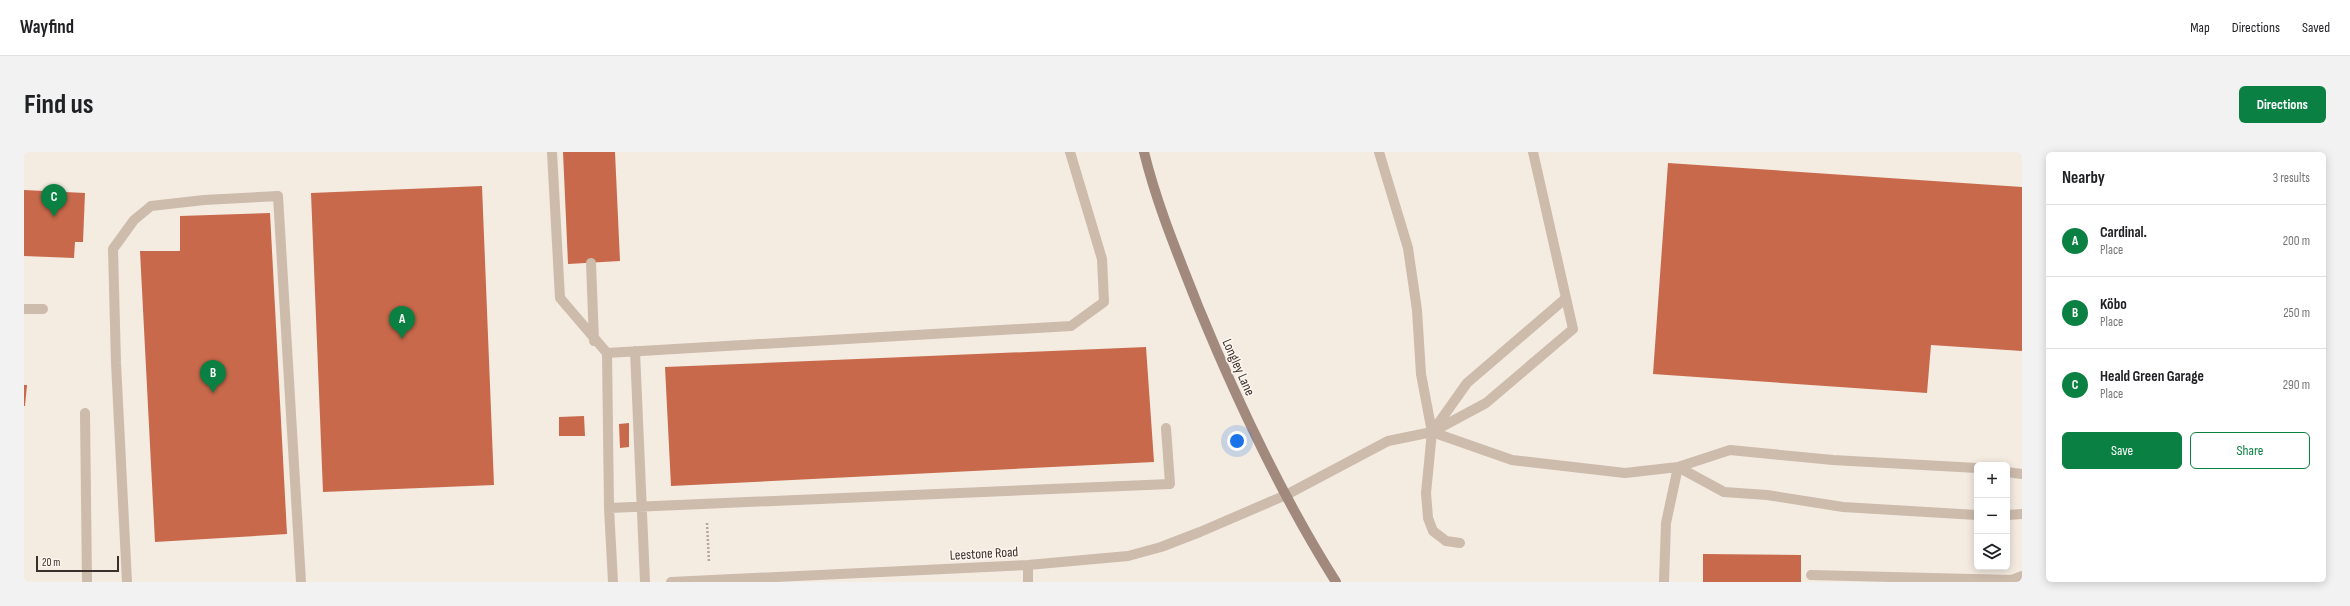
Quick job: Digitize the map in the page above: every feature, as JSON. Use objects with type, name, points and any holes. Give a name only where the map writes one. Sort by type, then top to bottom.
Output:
[{"type":"main road","name":"Longley Lane","points":[[1144,152],[1169,233],[1226,374],[1256,439],[1336,582]]},
{"type":"street","points":[[552,152],[560,298],[594,340],[607,353],[609,508],[613,582]]},
{"type":"street","points":[[607,353],[1071,326],[1104,302],[1102,259],[1070,152]]},
{"type":"street","points":[[1379,152],[1408,248],[1417,310],[1421,374],[1432,432],[1426,493],[1428,518],[1433,531],[1446,541],[1460,543]]},
{"type":"street","points":[[1432,432],[1486,403],[1573,329],[1533,152]]},
{"type":"street","points":[[127,582],[116,370],[113,249],[134,220],[151,206],[204,200],[278,196],[301,582]]},
{"type":"street","points":[[591,263],[594,340]]},
{"type":"street","points":[[1432,432],[1467,383],[1566,298]]},
{"type":"street","points":[[24,309],[43,309]]},
{"type":"street","points":[[635,351],[645,582]]},
{"type":"street","points":[[85,413],[87,582]]},
{"type":"street","points":[[609,508],[1170,484],[1166,428]]},
{"type":"street","points":[[1432,432],[1520,461],[1625,473],[1678,467],[1730,450],[1833,460],[1974,468]]},
{"type":"street","name":"Leestone Road","points":[[671,582],[1028,565],[1128,556],[1200,532],[1286,495],[1388,441],[1432,432]]},
{"type":"street","points":[[1678,467],[1724,492],[1767,495],[1843,507],[1974,514]]},
{"type":"street","points":[[1664,582],[1666,523],[1678,467]]},
{"type":"street","points":[[2010,472],[2022,474]]},
{"type":"street","points":[[2010,515],[2022,514]]},
{"type":"street","points":[[1028,565],[1028,582]]},
{"type":"street","points":[[1811,574],[2012,580],[2022,576]]},
{"type":"path","points":[[706,504],[710,580]]},
{"type":"building","points":[[563,152],[615,152],[620,261],[568,264]]},
{"type":"building","points":[[1668,163],[2022,187],[2022,351],[1931,345],[1927,393],[1653,374]]},
{"type":"building","points":[[482,186],[494,485],[323,492],[311,193]]},
{"type":"building","points":[[24,190],[85,193],[83,242],[75,242],[74,258],[24,256]]},
{"type":"building","points":[[270,213],[287,534],[155,542],[140,251],[180,251],[180,216]]},
{"type":"building","points":[[1146,347],[1154,462],[671,486],[665,367]]},
{"type":"building","points":[[24,385],[27,385],[25,406],[24,406]]},
{"type":"building","points":[[584,416],[585,436],[559,436],[559,417]]},
{"type":"building","points":[[629,423],[629,447],[620,448],[619,424]]},
{"type":"building","points":[[1703,554],[1801,555],[1801,582],[1703,582]]},
{"type":"place","name":"Heald Green Garage","points":[[54,217]]},
{"type":"place","name":"Cardinal.","points":[[402,339]]},
{"type":"place","name":"Köbo","points":[[213,393]]}]
